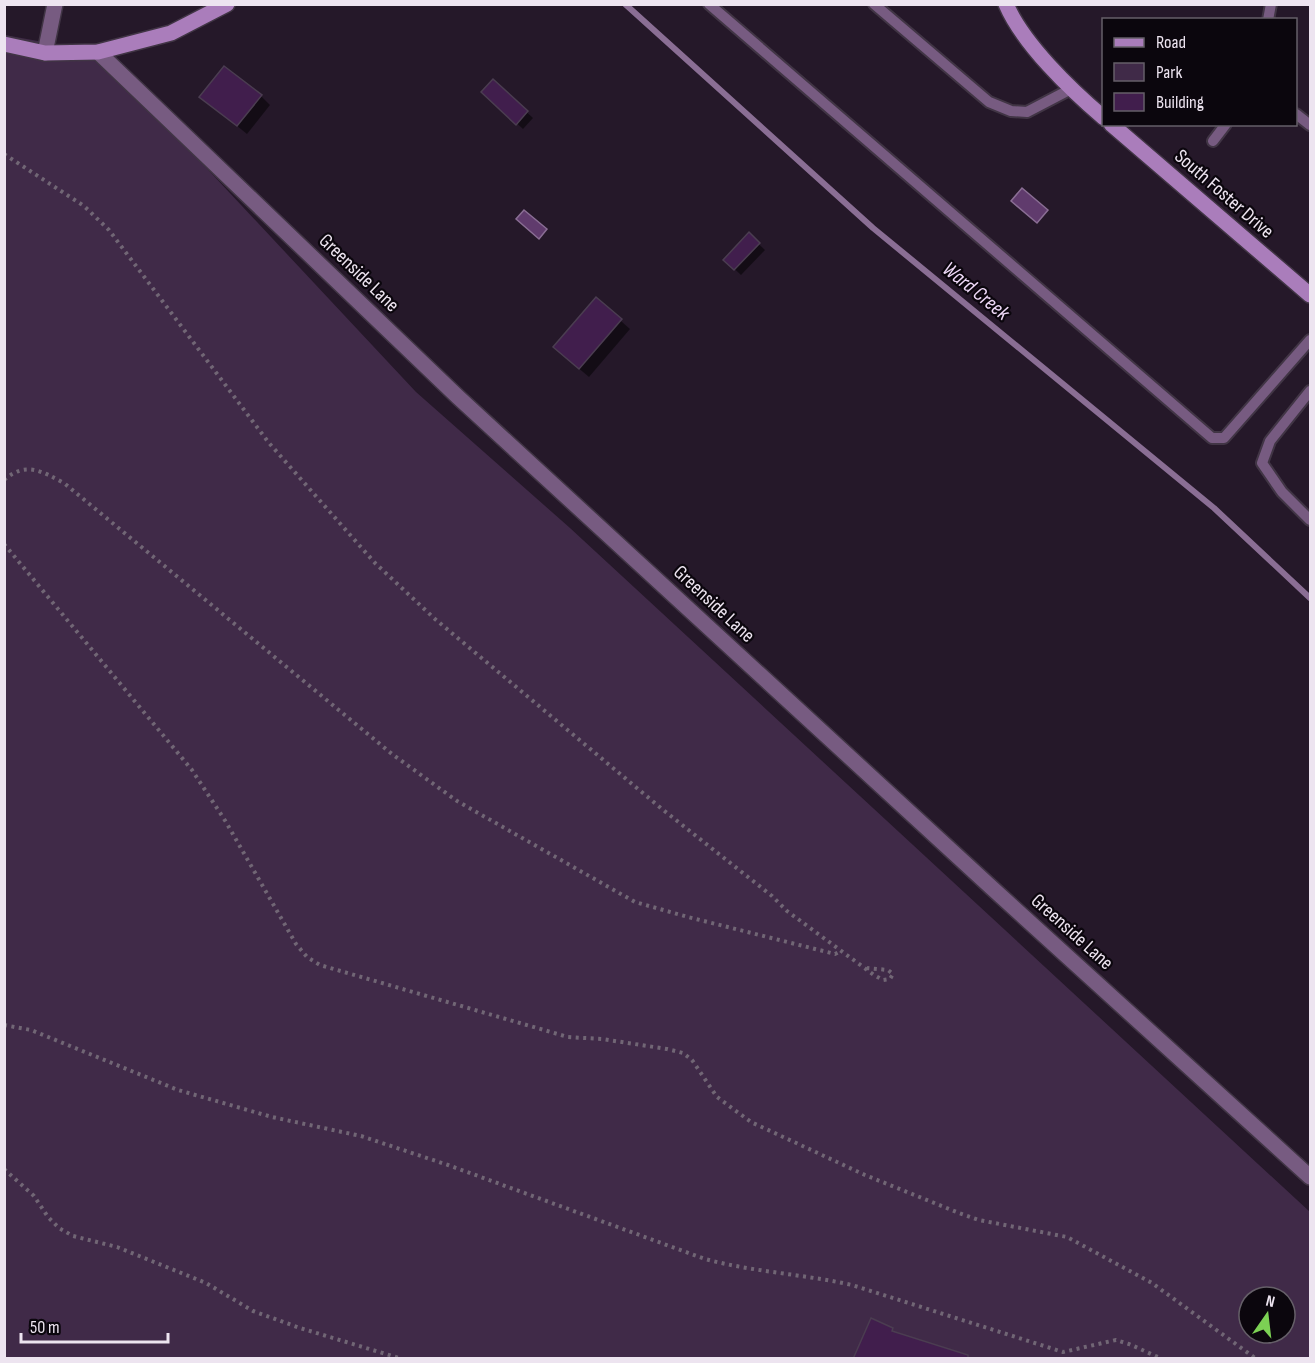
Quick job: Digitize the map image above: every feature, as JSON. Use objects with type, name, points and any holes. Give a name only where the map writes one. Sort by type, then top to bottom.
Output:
[{"type":"street","points":[[45,53],[55,4]]},
{"type":"street","points":[[4,44],[45,53],[98,52],[171,33],[227,4]]},
{"type":"street","points":[[1006,4],[1014,23],[1071,89],[1102,116]]},
{"type":"street","name":"Greenside Lane","points":[[98,52],[458,397],[965,864],[1311,1177]]},
{"type":"street","name":"South Foster Drive","points":[[1113,126],[1311,296]]},
{"type":"lane","points":[[710,4],[1212,438],[1224,438],[1311,340]]},
{"type":"lane","points":[[874,4],[989,102],[1011,111],[1028,112],[1071,89]]},
{"type":"lane","points":[[1297,115],[1311,125]]},
{"type":"lane","points":[[1213,141],[1224,126]]},
{"type":"lane","points":[[1311,391],[1270,441],[1262,463],[1282,492],[1311,520]]},
{"type":"path","points":[[4,154],[84,206],[109,230],[270,444],[375,563],[435,620],[644,794],[754,884],[772,896],[787,911],[883,980],[890,979],[893,974],[888,970],[867,968]]},
{"type":"path","points":[[4,480],[16,471],[25,468],[38,470],[64,483],[392,754],[457,801],[605,885],[646,906],[835,954],[842,951]]},
{"type":"path","points":[[4,544],[192,770],[226,822],[296,944],[307,957],[320,965],[568,1037],[602,1039],[683,1053],[693,1060],[717,1097],[751,1122],[865,1175],[959,1213],[979,1220],[1067,1237],[1152,1283],[1255,1359]]},
{"type":"path","points":[[4,1025],[31,1030],[178,1090],[272,1117],[361,1137],[448,1165],[705,1259],[742,1268],[821,1278],[852,1285],[1063,1352],[1116,1340],[1160,1359]]},
{"type":"path","points":[[4,1169],[34,1196],[53,1222],[73,1236],[117,1247],[195,1278],[253,1311],[399,1359]]},
{"type":"green space","points":[[5,35],[98,52],[416,392],[570,528],[1310,1212],[1310,1358],[5,1358]]},
{"type":"shaded area","points":[[1022,188],[1048,210],[1037,223],[1011,201]]},
{"type":"shaded area","points":[[524,210],[547,229],[539,239],[516,219]]},
{"type":"building","points":[[224,66],[262,95],[237,126],[199,97]]},
{"type":"building","points":[[493,79],[528,111],[516,125],[481,92]]},
{"type":"building","points":[[749,232],[760,243],[734,270],[723,260]]},
{"type":"building","points":[[596,297],[622,319],[579,369],[553,347]]},
{"type":"building","points":[[871,1318],[893,1328],[892,1331],[968,1355],[968,1359],[853,1359]]},
{"type":"waterway","name":"Ward Creek","points":[[625,4],[873,228],[1214,508],[1310,598]]}]
